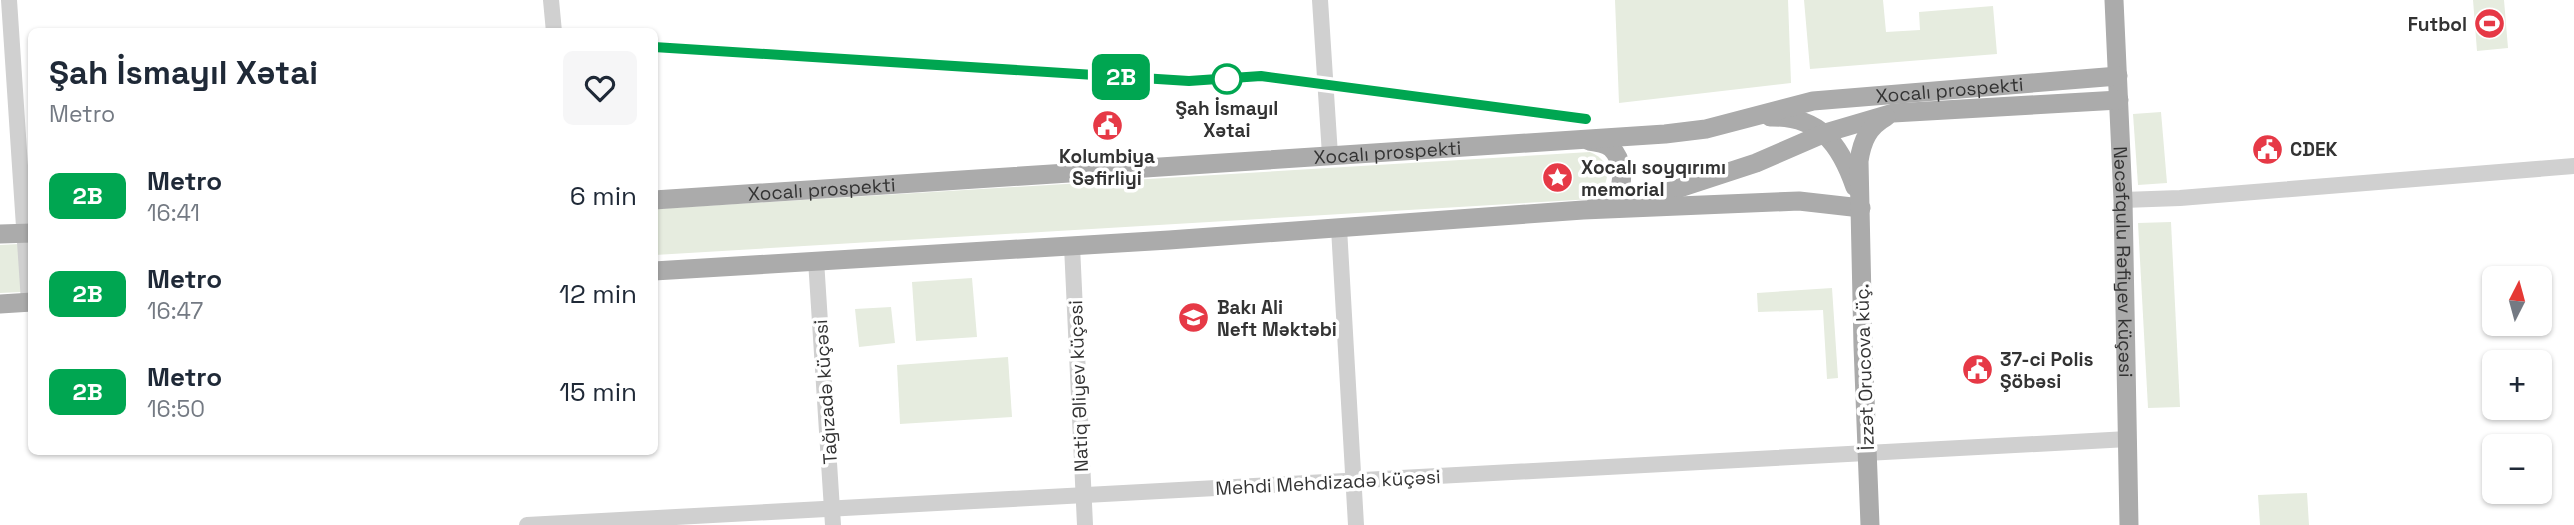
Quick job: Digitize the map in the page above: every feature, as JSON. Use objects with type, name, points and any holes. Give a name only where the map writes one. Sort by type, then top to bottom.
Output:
[{"type":"main road","name":"Nəcəfqulu Rəfiyev küçəsi","points":[[2113,0],[2123,200],[2129,525]]},
{"type":"main road","name":"Xocalı prospekti","points":[[658,200],[1580,140],[1692,130],[1812,101],[2118,76]]},
{"type":"main road","name":"Xocalı prospekti","points":[[1583,210],[1639,200],[1687,187],[1756,163],[1825,133],[1893,113],[2119,100]]},
{"type":"main road","points":[[1812,101],[1825,133],[1848,166],[1861,208]]},
{"type":"main road","points":[[1861,208],[1861,147],[1875,123],[1893,113]]},
{"type":"main road","points":[[1754,117],[1796,119],[1825,133]]},
{"type":"main road","points":[[1580,140],[1594,141],[1611,149],[1617,156],[1622,176],[1615,197],[1583,210]]},
{"type":"main road","name":"Xocalı prospekti","points":[[658,271],[1072,246],[1583,210],[1799,201],[1861,208]]},
{"type":"main road","name":"İzzət Orucova küç.","points":[[1861,208],[1870,525]]},
{"type":"main road","points":[[0,234],[28,233]]},
{"type":"main road","points":[[0,304],[28,302]]},
{"type":"street","points":[[9,0],[28,233]]},
{"type":"street","points":[[551,0],[554,28]]},
{"type":"street","points":[[1320,0],[1330,155]]},
{"type":"street","points":[[2123,200],[2180,198],[2574,166]]},
{"type":"street","points":[[1339,228],[1356,525]]},
{"type":"street","name":"Natiq Əliyev küçəsi","points":[[1072,246],[1085,525]]},
{"type":"street","name":"Tağızadə küçəsi","points":[[816,260],[833,517]]},
{"type":"street","name":"Mehdi Mehdizadə küçəsi","points":[[527,525],[833,517],[1109,492],[2128,439]]},
{"type":"shaded area","points":[[1615,0],[1788,0],[1791,83],[1619,103]]},
{"type":"shaded area","points":[[1804,0],[1883,0],[1886,32],[1920,30],[1919,12],[1993,6],[1997,54],[1810,69]]},
{"type":"shaded area","name":"Futbol","points":[[2473,0],[2504,0],[2508,48],[2477,51]]},
{"type":"shaded area","points":[[2161,112],[2167,183],[2138,185],[2133,114]]},
{"type":"shaded area","points":[[1590,152],[1603,162],[1607,174],[1603,187],[1593,199],[658,255],[658,209]]},
{"type":"shaded area","points":[[2171,222],[2180,407],[2148,408],[2138,223]]},
{"type":"shaded area","points":[[19,244],[21,292],[0,293],[0,245]]},
{"type":"shaded area","points":[[972,278],[977,337],[916,341],[912,282]]},
{"type":"shaded area","points":[[1832,288],[1838,378],[1827,379],[1823,310],[1758,312],[1757,293]]},
{"type":"shaded area","points":[[891,307],[895,343],[859,347],[855,309]]},
{"type":"shaded area","points":[[1008,357],[1012,417],[900,424],[897,365]]},
{"type":"shaded area","points":[[2307,493],[2309,525],[2260,525],[2258,495]]},
{"type":"metro line","name":"2B","points":[[658,47],[1189,81],[1261,76],[1586,119]]},
{"type":"place","name":"Futbol","points":[[2490,24]]},
{"type":"place","name":"Şah İsmayıl Xətai","points":[[1227,79]]},
{"type":"place","name":"Kolumbiya Səfirliyi","points":[[1107,125]]},
{"type":"place","name":"CDEK","points":[[2267,149]]},
{"type":"place","name":"Xocalı soyqırımı memorial","points":[[1558,178]]},
{"type":"place","name":"Bakı Ali Neft Məktəbi","points":[[1194,318]]},
{"type":"place","name":"37-ci Polis Şöbəsi","points":[[1977,370]]}]
